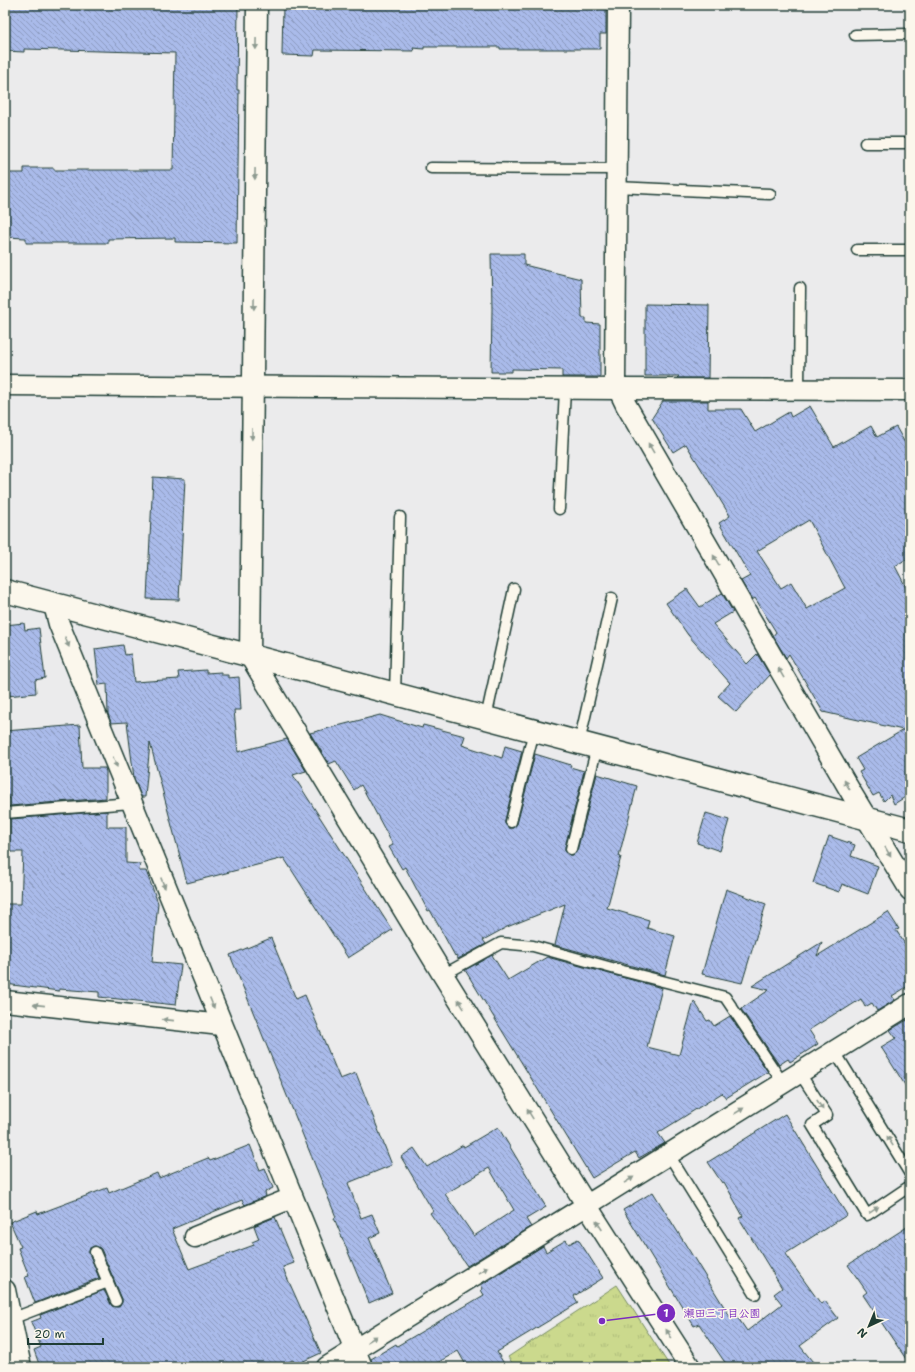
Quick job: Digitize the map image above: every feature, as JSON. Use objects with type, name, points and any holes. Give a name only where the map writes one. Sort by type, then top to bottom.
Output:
[{"type":"street","points":[[257,5],[250,656],[442,974],[690,1367]]},
{"type":"street","points":[[618,5],[615,382],[626,405],[910,890]]},
{"type":"street","points":[[5,385],[910,390]]},
{"type":"street","points":[[5,591],[910,830]]},
{"type":"street","points":[[54,605],[59,624],[131,803],[359,1358]]},
{"type":"street","points":[[5,1001],[221,1025]]},
{"type":"street","points":[[327,1367],[359,1358],[587,1206],[834,1050],[910,1004]]},
{"type":"street","points":[[195,1237],[292,1198]]},
{"type":"street","points":[[5,1290],[11,1319],[16,1366]]},
{"type":"lane","points":[[855,35],[910,34]]},
{"type":"lane","points":[[865,143],[910,143]]},
{"type":"lane","points":[[431,168],[617,178],[770,194]]},
{"type":"lane","points":[[857,250],[910,250]]},
{"type":"lane","points":[[799,389],[800,288]]},
{"type":"lane","points":[[559,510],[565,388]]},
{"type":"lane","points":[[395,694],[400,517]]},
{"type":"lane","points":[[486,718],[514,589]]},
{"type":"lane","points":[[571,849],[612,598]]},
{"type":"lane","points":[[511,822],[534,731]]},
{"type":"lane","points":[[5,813],[131,803]]},
{"type":"lane","points":[[442,974],[501,943],[533,946],[725,997],[783,1083]]},
{"type":"lane","points":[[834,1050],[910,1174]]},
{"type":"lane","points":[[800,1072],[826,1115],[812,1125],[867,1215],[910,1186]]},
{"type":"lane","points":[[668,1155],[755,1294]]},
{"type":"lane","points":[[95,1252],[116,1301]]},
{"type":"lane","points":[[11,1319],[108,1282]]},
{"type":"green space","points":[[617,1285],[669,1365],[666,1367],[515,1367],[508,1357]]},
{"type":"building","points":[[5,5],[238,5],[237,90],[239,90],[237,243],[175,242],[175,238],[108,239],[108,243],[26,243],[26,238],[5,237],[5,173],[24,173],[24,168],[54,168],[54,170],[173,170],[175,53],[24,49],[24,52],[5,51]]},
{"type":"building","points":[[283,5],[606,5],[606,34],[600,34],[600,49],[424,47],[424,49],[413,48],[414,51],[315,50],[314,56],[282,55]]},
{"type":"building","points":[[491,254],[524,254],[524,265],[581,279],[582,318],[586,318],[586,323],[600,324],[600,377],[562,377],[562,370],[512,369],[512,372],[491,372]]},
{"type":"building","points":[[645,304],[709,305],[708,378],[645,376]]},
{"type":"building","points":[[663,401],[708,401],[708,409],[741,409],[755,432],[789,412],[791,417],[810,406],[834,447],[871,426],[877,437],[896,427],[910,452],[910,557],[895,566],[910,595],[910,794],[894,804],[890,795],[884,801],[879,793],[873,796],[859,772],[863,770],[856,758],[903,730],[823,712],[789,654],[786,658],[773,636],[776,632],[755,598],[752,600],[741,581],[750,576],[719,523],[730,516],[686,444],[673,452],[652,418]],"holes":[[[809,520],[845,588],[807,609],[791,582],[781,588],[757,551]]]},
{"type":"building","points":[[153,477],[185,479],[179,600],[147,599]]},
{"type":"building","points":[[687,589],[700,607],[722,593],[733,612],[713,624],[747,664],[757,654],[770,675],[736,712],[718,696],[730,683],[688,635],[666,603]]},
{"type":"building","points":[[24,623],[25,630],[39,628],[45,678],[35,680],[36,693],[7,696],[5,676],[5,625]]},
{"type":"building","points":[[123,645],[125,655],[131,654],[134,682],[179,679],[178,672],[206,670],[206,673],[221,672],[221,675],[228,675],[228,678],[239,677],[241,710],[234,710],[238,752],[287,739],[306,771],[293,775],[392,930],[348,958],[284,858],[187,883],[150,743],[145,797],[141,797],[134,778],[127,722],[111,723],[108,714],[107,684],[99,685],[95,649]]},
{"type":"building","points":[[380,715],[422,728],[423,725],[465,736],[462,745],[502,758],[505,746],[522,751],[505,820],[505,824],[509,828],[513,828],[517,824],[535,754],[571,765],[570,767],[584,771],[565,847],[565,851],[569,855],[573,855],[577,851],[597,774],[637,786],[619,856],[621,857],[607,908],[649,920],[647,928],[675,936],[665,975],[555,945],[565,904],[507,927],[483,940],[486,944],[458,959],[430,910],[428,911],[405,867],[402,869],[389,847],[393,845],[361,785],[354,790],[336,761],[329,764],[310,733]]},
{"type":"building","points":[[80,725],[82,768],[105,768],[106,798],[10,806],[10,798],[5,798],[5,731]]},
{"type":"building","points":[[107,811],[107,827],[126,827],[126,863],[140,864],[139,871],[146,871],[158,903],[152,962],[181,965],[176,1005],[99,997],[99,992],[59,989],[59,991],[5,984],[5,904],[21,904],[23,852],[10,852],[10,819]]},
{"type":"building","points":[[706,813],[729,820],[720,851],[697,843]]},
{"type":"building","points":[[829,836],[855,845],[851,856],[878,866],[868,894],[842,884],[839,892],[813,883]]},
{"type":"building","points":[[726,889],[766,904],[742,983],[702,974]]},
{"type":"building","points":[[888,912],[899,929],[896,930],[910,952],[910,985],[892,996],[895,1000],[877,1011],[872,1003],[865,1007],[861,999],[842,1011],[841,1010],[809,1030],[818,1044],[790,1062],[788,1059],[779,1065],[741,1009],[769,990],[752,986],[822,942],[817,956]]},
{"type":"building","points":[[271,938],[296,999],[305,995],[340,1079],[356,1073],[392,1165],[348,1183],[361,1218],[372,1214],[380,1233],[369,1238],[392,1293],[369,1303],[334,1218],[336,1217],[230,955]]},
{"type":"building","points":[[492,955],[508,980],[547,957],[662,988],[647,1047],[679,1055],[694,1001],[707,1021],[710,1020],[714,1026],[730,1016],[768,1072],[726,1098],[722,1093],[658,1133],[665,1143],[639,1158],[635,1152],[592,1178],[465,970]]},
{"type":"building","points":[[907,1020],[910,1025],[910,1093],[881,1047],[896,1038],[890,1030]]},
{"type":"building","points":[[785,1114],[847,1215],[785,1254],[821,1304],[825,1301],[838,1318],[800,1346],[817,1367],[728,1367],[699,1324],[694,1326],[623,1210],[653,1192],[731,1318],[736,1315],[747,1331],[782,1304],[774,1294],[782,1288],[739,1218],[743,1216],[724,1182],[722,1183],[708,1162]]},
{"type":"building","points":[[498,1127],[546,1207],[526,1219],[531,1227],[467,1266],[430,1213],[433,1211],[401,1157],[414,1148],[427,1167],[463,1145],[464,1147]],"holes":[[[489,1168],[514,1210],[474,1236],[445,1194]]]},
{"type":"building","points":[[250,1145],[260,1170],[265,1168],[273,1188],[265,1192],[266,1196],[245,1205],[242,1200],[172,1229],[189,1269],[254,1245],[252,1242],[259,1239],[254,1226],[275,1217],[294,1263],[283,1267],[285,1273],[321,1353],[295,1365],[293,1360],[275,1367],[40,1367],[34,1350],[41,1347],[31,1322],[41,1318],[40,1315],[104,1290],[112,1306],[119,1307],[122,1299],[101,1249],[95,1246],[90,1248],[89,1252],[99,1278],[35,1303],[25,1277],[29,1276],[18,1248],[21,1247],[10,1222],[37,1211],[38,1214],[107,1188],[109,1193],[157,1173],[159,1178],[208,1158],[210,1161]]},
{"type":"building","points":[[910,1225],[910,1365],[863,1295],[867,1292],[848,1265]]},
{"type":"building","points":[[578,1239],[603,1278],[574,1296],[578,1303],[497,1352],[506,1367],[467,1367],[458,1351],[430,1367],[373,1367],[371,1359],[396,1344],[397,1346],[484,1295],[481,1290],[483,1289],[481,1285],[543,1246],[546,1252],[566,1240],[569,1244]]},
{"type":"place","name":"瀬田三丁目公園","points":[[602,1321]]}]
